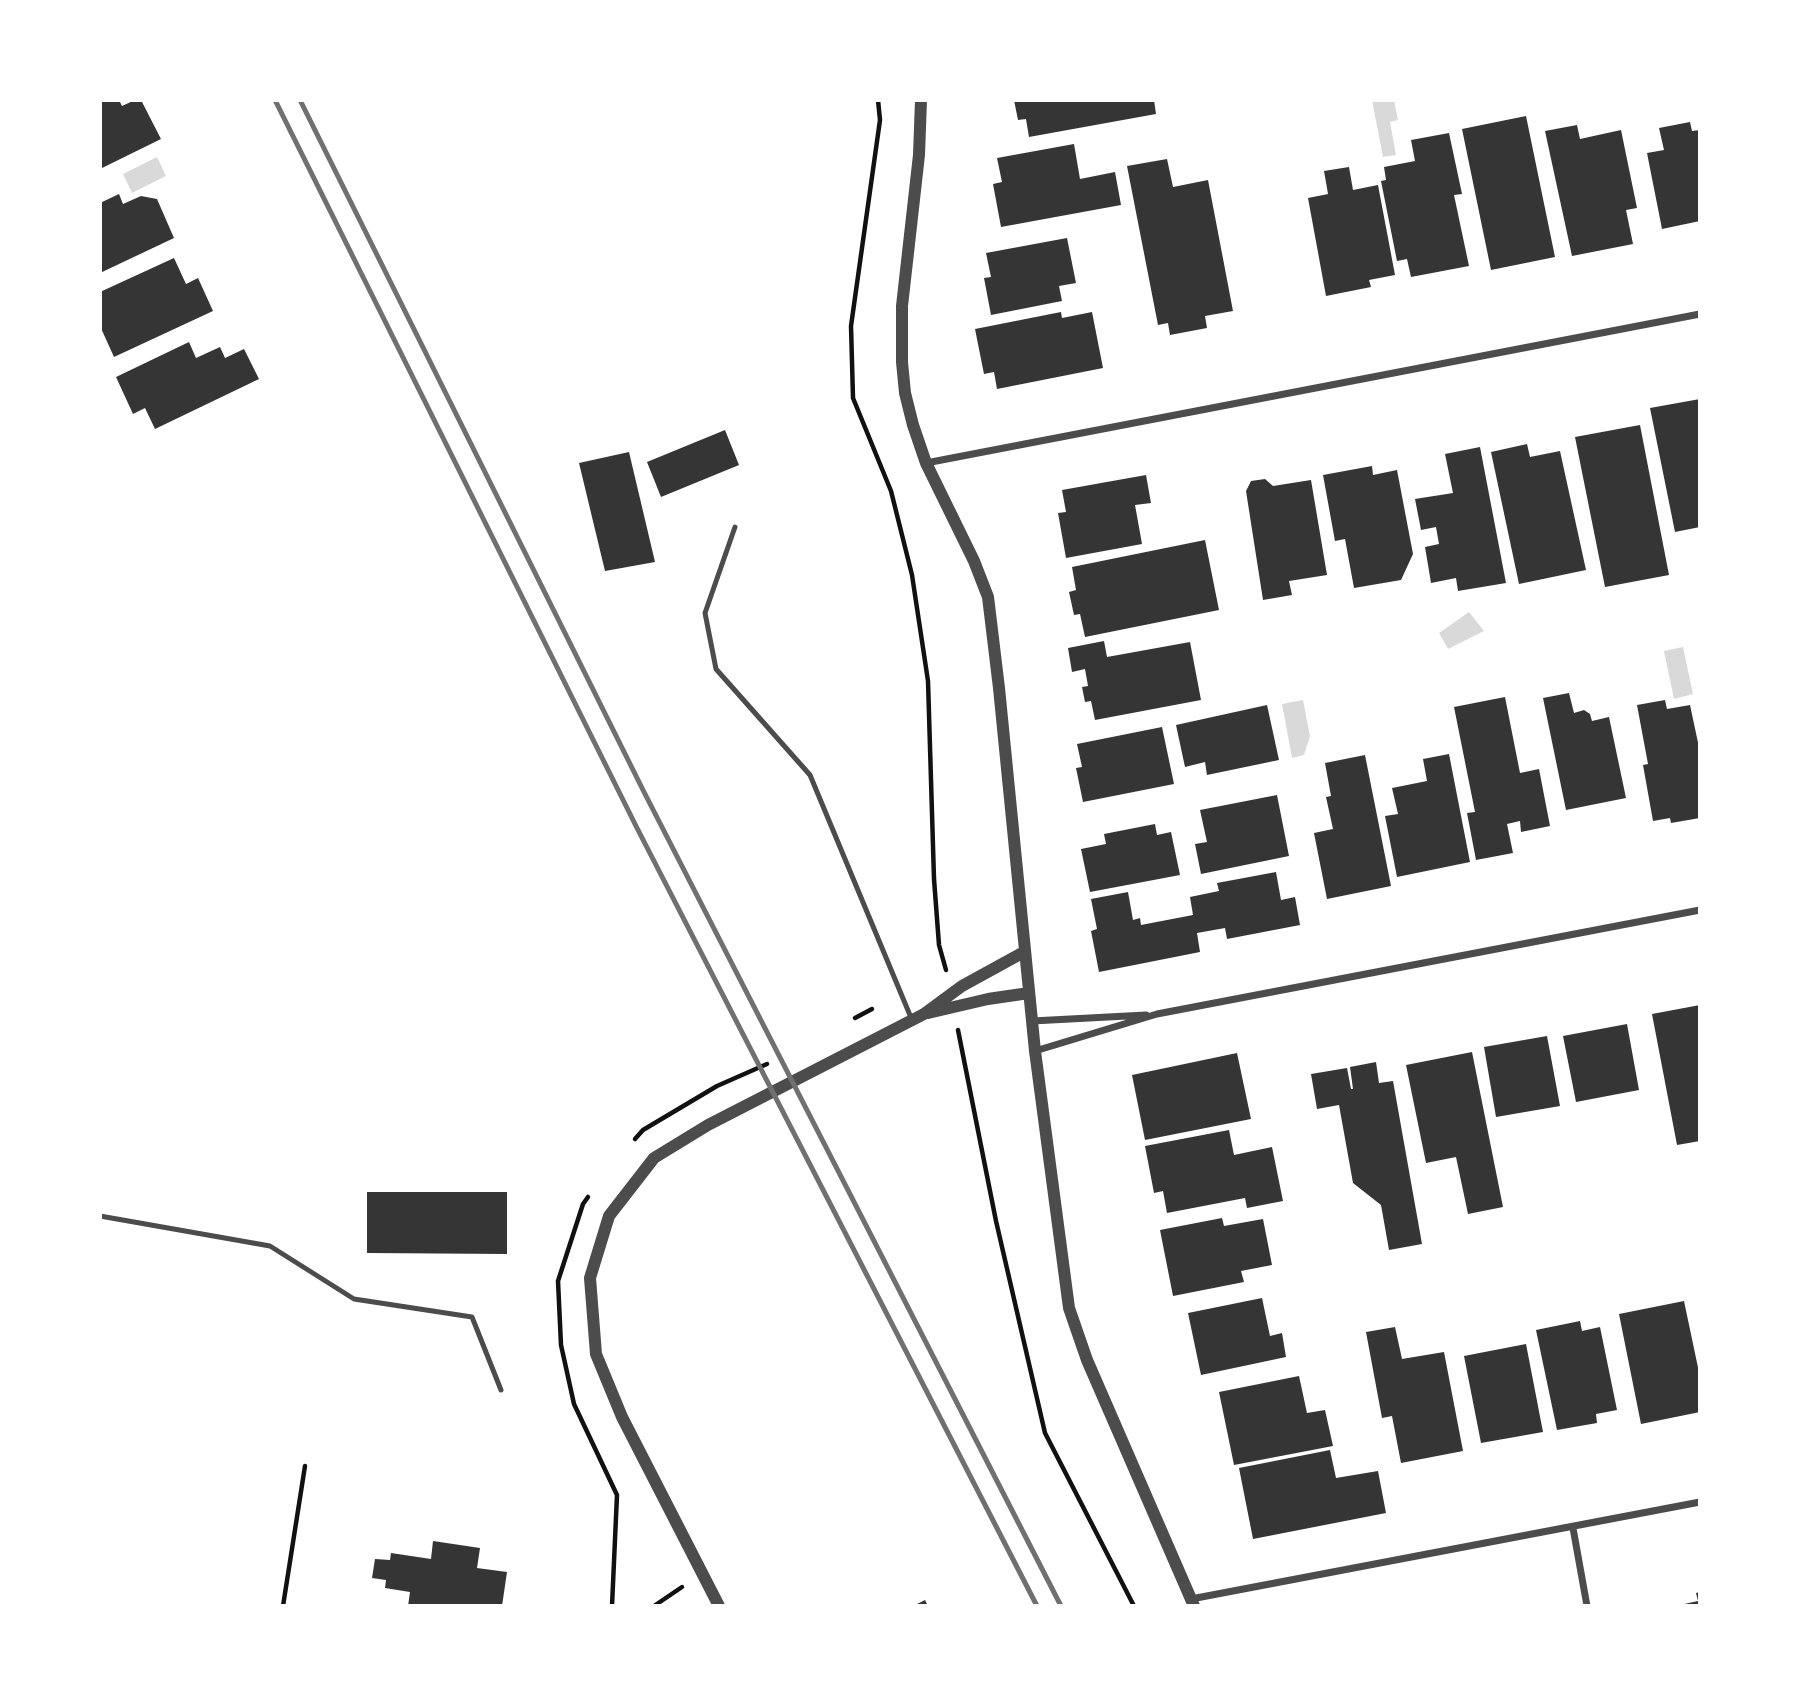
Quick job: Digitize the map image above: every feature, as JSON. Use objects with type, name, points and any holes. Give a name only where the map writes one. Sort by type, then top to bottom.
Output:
[{"type":"street","points":[[921,100],[919,155],[902,306],[905,393],[926,463],[974,561],[988,597],[1035,1051],[1069,1308],[1074,1330],[1192,1602],[1700,1502]]},
{"type":"street","points":[[926,463],[1700,314]]},
{"type":"street","points":[[1035,1051],[1157,1014],[1700,910]]},
{"type":"street","points":[[719,1606],[622,1417],[596,1354],[590,1278],[609,1216],[654,1158],[708,1125],[924,1014],[949,994],[1024,952]]},
{"type":"street","points":[[924,1014],[1029,993]]},
{"type":"street","points":[[1032,1021],[1157,1014]]},
{"type":"street","points":[[1573,1528],[1587,1606]]},
{"type":"lane","points":[[735,527],[705,613],[716,669],[810,775],[912,1020]]},
{"type":"lane","points":[[100,1216],[270,1246],[354,1299],[472,1318],[501,1390]]},
{"type":"path","points":[[878,100],[880,120],[850,326],[853,398],[891,491],[912,575],[928,681],[934,879],[939,945],[946,967],[949,994]]},
{"type":"path","points":[[939,972],[946,967]]},
{"type":"path","points":[[852,1020],[902,995]]},
{"type":"path","points":[[954,1008],[996,1221],[1045,1433],[1134,1606]]},
{"type":"path","points":[[627,1148],[643,1130],[717,1086],[776,1059]]},
{"type":"path","points":[[590,1195],[583,1204],[558,1281],[561,1345],[574,1404],[617,1495],[612,1606]]},
{"type":"path","points":[[283,1606],[305,1466]]},
{"type":"path","points":[[654,1606],[703,1574]]},
{"type":"shaded area","points":[[1372,100],[1394,100],[1398,120],[1390,122],[1396,155],[1383,157]]},
{"type":"shaded area","points":[[157,157],[166,176],[132,193],[123,174]]},
{"type":"shaded area","points":[[1469,612],[1484,631],[1448,649],[1439,633]]},
{"type":"shaded area","points":[[1683,647],[1693,694],[1674,699],[1664,651]]},
{"type":"shaded area","points":[[1303,700],[1310,736],[1304,755],[1292,758],[1282,704]]},
{"type":"building","points":[[100,100],[119,100],[122,106],[141,100],[161,139],[100,169]]},
{"type":"building","points":[[1014,100],[1154,100],[1156,114],[1029,137],[1026,119],[1018,120]]},
{"type":"building","points":[[1526,116],[1555,257],[1491,270],[1462,129]]},
{"type":"building","points":[[1690,122],[1692,131],[1700,130],[1700,221],[1662,229],[1647,153],[1664,150],[1659,128]]},
{"type":"building","points":[[1577,125],[1580,139],[1621,130],[1637,208],[1626,210],[1633,244],[1572,256],[1545,131]]},
{"type":"building","points":[[1449,133],[1462,194],[1454,195],[1469,266],[1411,277],[1407,259],[1397,261],[1381,181],[1386,180],[1384,167],[1415,161],[1411,140]]},
{"type":"building","points":[[1074,144],[1080,179],[1115,172],[1121,205],[1001,227],[993,184],[1002,182],[997,158]]},
{"type":"building","points":[[1167,159],[1173,187],[1208,180],[1233,311],[1205,316],[1207,328],[1170,335],[1168,323],[1158,325],[1127,166]]},
{"type":"building","points":[[1349,167],[1353,190],[1378,185],[1395,275],[1369,280],[1371,287],[1326,296],[1308,198],[1328,194],[1324,171]]},
{"type":"building","points":[[119,194],[123,204],[141,196],[157,199],[174,238],[100,273],[100,203]]},
{"type":"building","points":[[1067,238],[1076,283],[1059,286],[1062,301],[991,315],[984,278],[991,277],[986,253]]},
{"type":"building","points":[[174,258],[186,284],[198,278],[213,311],[114,357],[100,326],[100,292]]},
{"type":"building","points":[[1061,312],[1062,318],[1092,312],[1103,368],[997,389],[994,372],[984,374],[975,329]]},
{"type":"building","points":[[189,342],[196,358],[220,347],[225,358],[244,349],[259,379],[155,429],[145,408],[133,414],[116,377]]},
{"type":"building","points":[[1700,399],[1700,527],[1675,532],[1650,408]]},
{"type":"building","points":[[1640,425],[1669,575],[1605,587],[1575,437]]},
{"type":"building","points":[[725,430],[739,465],[661,497],[647,462]]},
{"type":"building","points":[[1527,444],[1530,457],[1560,451],[1586,570],[1519,584],[1491,452]]},
{"type":"building","points":[[1480,447],[1506,583],[1458,591],[1456,578],[1431,583],[1425,547],[1439,544],[1436,527],[1421,530],[1415,499],[1453,493],[1445,454]]},
{"type":"building","points":[[629,452],[655,562],[605,571],[579,463]]},
{"type":"building","points":[[1372,466],[1373,475],[1397,470],[1413,554],[1401,580],[1354,588],[1345,539],[1335,541],[1323,475]]},
{"type":"building","points":[[1146,475],[1151,503],[1135,505],[1142,544],[1066,558],[1058,513],[1066,512],[1062,490]]},
{"type":"building","points":[[1265,479],[1273,486],[1311,480],[1327,575],[1289,581],[1292,595],[1263,600],[1246,491],[1251,481]]},
{"type":"building","points":[[1205,540],[1219,610],[1085,637],[1080,614],[1074,615],[1069,592],[1076,590],[1072,567]]},
{"type":"building","points":[[1104,641],[1107,657],[1190,642],[1201,700],[1095,720],[1091,701],[1085,702],[1082,687],[1088,686],[1085,669],[1072,672],[1068,648]]},
{"type":"building","points":[[1569,693],[1574,713],[1584,710],[1590,714],[1592,721],[1609,717],[1626,798],[1566,810],[1543,698]]},
{"type":"building","points":[[1505,697],[1520,773],[1539,769],[1550,826],[1521,832],[1520,821],[1507,824],[1513,853],[1476,860],[1467,813],[1475,812],[1454,707]]},
{"type":"building","points":[[1665,700],[1667,709],[1690,705],[1700,752],[1700,818],[1671,823],[1670,818],[1653,821],[1643,765],[1648,764],[1637,705]]},
{"type":"building","points":[[1267,705],[1279,760],[1207,775],[1205,762],[1185,767],[1176,725]]},
{"type":"building","points":[[1162,727],[1174,784],[1083,802],[1076,768],[1082,767],[1077,744]]},
{"type":"building","points":[[1449,754],[1470,862],[1397,877],[1385,816],[1398,814],[1392,788],[1427,781],[1423,759]]},
{"type":"building","points":[[1365,755],[1391,886],[1327,899],[1314,833],[1333,829],[1326,797],[1331,796],[1325,763]]},
{"type":"building","points":[[1277,795],[1289,856],[1201,874],[1195,844],[1207,842],[1200,810]]},
{"type":"building","points":[[1155,824],[1157,835],[1171,832],[1180,875],[1090,892],[1081,849],[1106,844],[1104,834]]},
{"type":"building","points":[[1276,872],[1281,900],[1295,897],[1300,925],[1227,939],[1225,928],[1197,933],[1200,952],[1099,972],[1091,931],[1097,929],[1091,899],[1128,892],[1133,920],[1140,918],[1141,925],[1193,915],[1190,897],[1219,891],[1217,883]]},
{"type":"building","points":[[1700,1005],[1700,1141],[1677,1145],[1652,1014]]},
{"type":"building","points":[[1627,1024],[1639,1090],[1576,1102],[1563,1036]]},
{"type":"building","points":[[1547,1036],[1560,1106],[1496,1117],[1484,1047]]},
{"type":"building","points":[[1472,1052],[1503,1207],[1468,1214],[1456,1157],[1426,1163],[1406,1065]]},
{"type":"building","points":[[1237,1053],[1251,1119],[1145,1140],[1132,1075]]},
{"type":"building","points":[[1376,1062],[1379,1083],[1393,1081],[1422,1244],[1389,1250],[1381,1205],[1353,1183],[1339,1105],[1317,1109],[1311,1074],[1347,1068],[1353,1089],[1350,1067]]},
{"type":"building","points":[[1229,1130],[1234,1155],[1272,1147],[1283,1201],[1247,1208],[1245,1198],[1167,1213],[1163,1191],[1154,1193],[1145,1146]]},
{"type":"building","points":[[367,1192],[507,1192],[507,1254],[367,1253]]},
{"type":"building","points":[[1222,1218],[1224,1226],[1263,1219],[1272,1265],[1241,1271],[1244,1282],[1173,1296],[1160,1230]]},
{"type":"building","points":[[1262,1298],[1270,1336],[1282,1333],[1286,1357],[1201,1375],[1188,1313]]},
{"type":"building","points":[[1684,1301],[1700,1377],[1700,1412],[1641,1424],[1619,1314]]},
{"type":"building","points":[[1580,1321],[1582,1331],[1600,1327],[1617,1410],[1596,1414],[1597,1423],[1557,1430],[1536,1330]]},
{"type":"building","points":[[1395,1327],[1402,1359],[1444,1352],[1463,1451],[1401,1463],[1392,1416],[1382,1418],[1366,1332]]},
{"type":"building","points":[[1526,1344],[1543,1432],[1481,1443],[1464,1356]]},
{"type":"building","points":[[1299,1376],[1307,1413],[1325,1410],[1333,1446],[1234,1465],[1219,1392]]},
{"type":"building","points":[[1330,1450],[1336,1478],[1378,1471],[1386,1513],[1253,1539],[1239,1468]]},
{"type":"building","points":[[433,1541],[480,1548],[477,1568],[507,1572],[502,1606],[408,1606],[410,1592],[385,1588],[386,1580],[372,1578],[375,1559],[390,1560],[391,1553],[431,1559]]},
{"type":"building","points":[[1700,1592],[1700,1606],[1675,1606],[1698,1601],[1696,1593]]},
{"type":"building","points":[[925,1600],[928,1606],[913,1606]]},
{"type":"railway","points":[[275,100],[637,828],[1037,1606]]},
{"type":"railway","points":[[300,100],[644,792],[1061,1606]]}]
